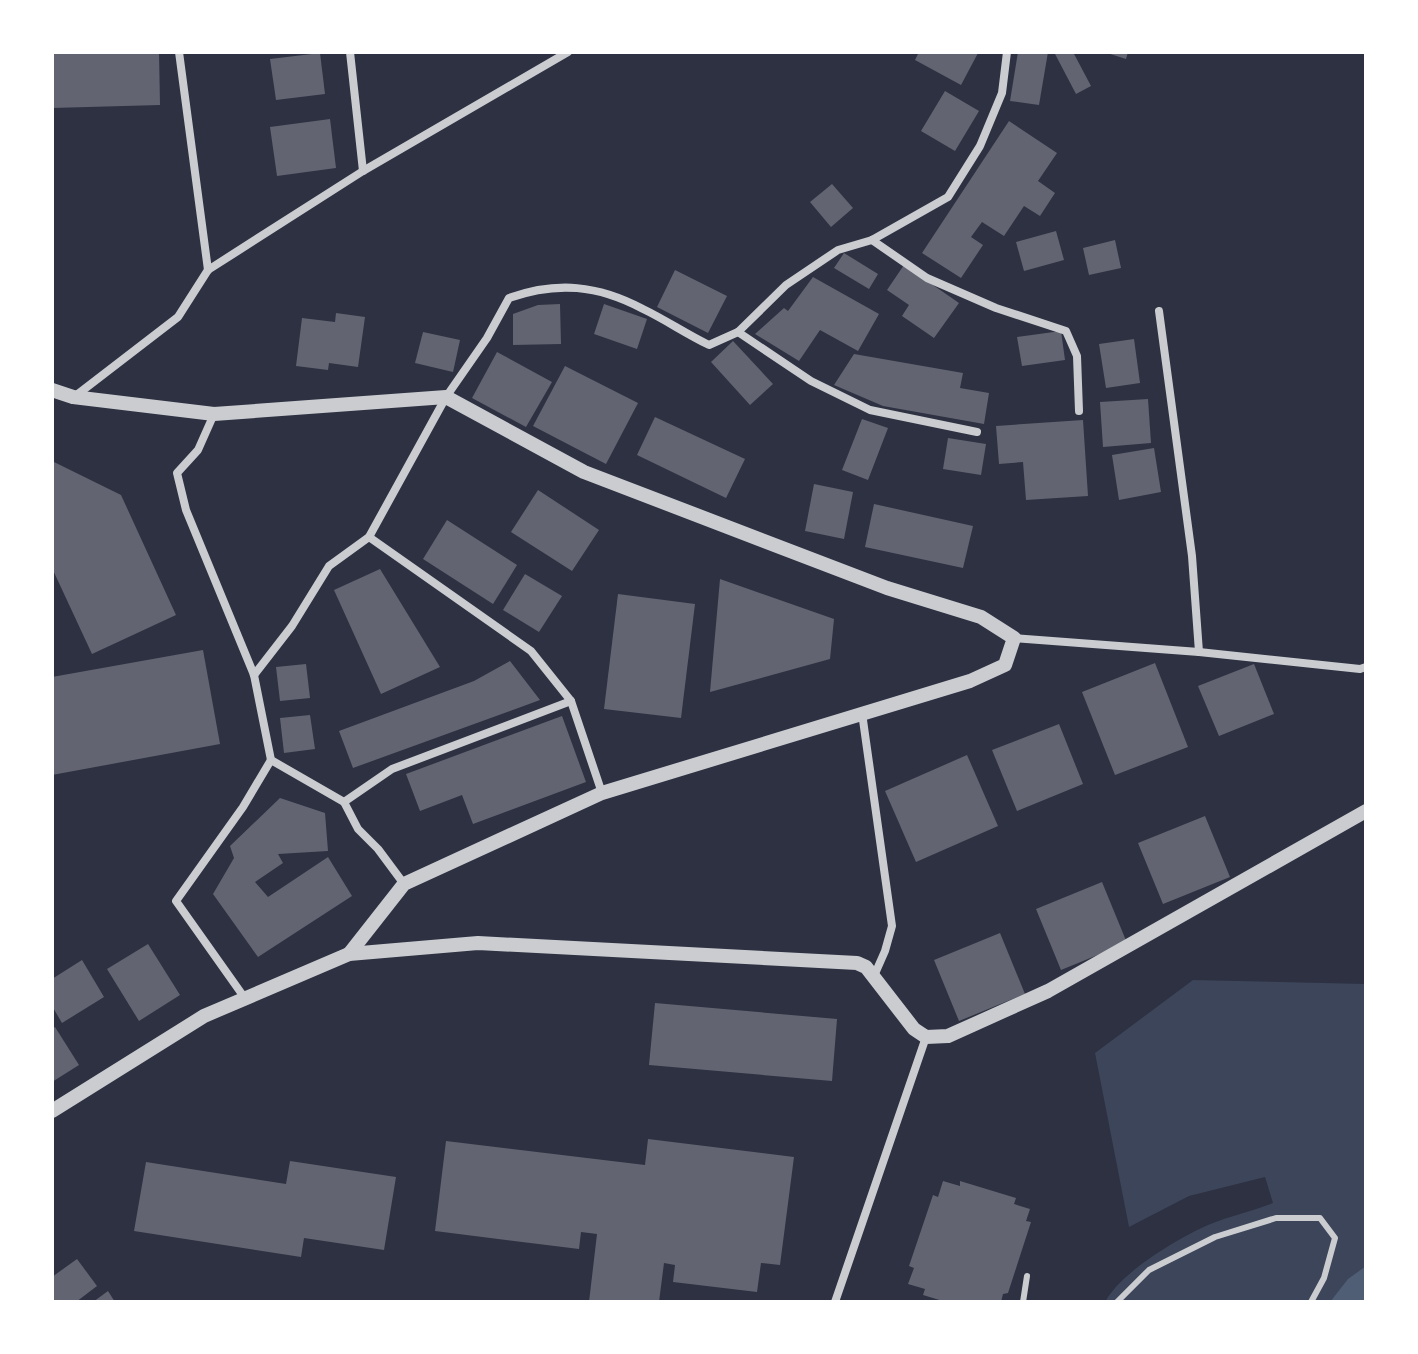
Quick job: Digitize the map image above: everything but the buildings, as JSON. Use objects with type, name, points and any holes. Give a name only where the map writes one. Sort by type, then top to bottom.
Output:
[{"type":"street","points":[[179,52],[208,270]]},
{"type":"street","points":[[350,52],[363,171]]},
{"type":"street","points":[[73,397],[178,317],[208,270],[363,171],[568,52]]},
{"type":"street","points":[[254,675],[292,626],[329,566],[369,537],[446,397],[487,338],[509,298],[536,289],[560,286],[591,290],[642,308],[680,332],[709,345],[738,332],[786,285],[838,250],[872,240],[948,197],[980,146],[1002,93],[1007,52]]},
{"type":"street","points":[[872,240],[927,278],[996,308],[1066,331],[1077,356],[1079,411]]},
{"type":"street","points":[[1159,311],[1192,556],[1199,652]]},
{"type":"street","points":[[738,332],[811,381],[870,410],[977,432]]},
{"type":"street","points":[[52,390],[73,397],[214,414],[446,397],[584,472],[887,588],[981,617],[1014,638],[1199,652],[1360,669],[1366,667]]},
{"type":"street","points":[[214,414],[198,450],[177,473],[186,510],[254,675],[271,760],[243,807],[176,901],[244,997]]},
{"type":"street","points":[[369,537],[531,651],[571,701],[602,793]]},
{"type":"street","points":[[349,954],[404,884],[602,793],[970,681],[1005,665],[1014,638]]},
{"type":"street","points":[[344,802],[392,769],[571,701]]},
{"type":"street","points":[[862,713],[892,926],[874,976]]},
{"type":"street","points":[[271,760],[344,802],[358,829],[378,849],[404,884]]},
{"type":"street","points":[[52,1111],[204,1016],[349,954],[478,943],[845,962],[866,967],[914,1029],[926,1037],[948,1036],[1048,991],[1366,811]]},
{"type":"street","points":[[835,1302],[926,1037]]},
{"type":"lane","points":[[1117,1302],[1149,1270],[1215,1237],[1276,1218],[1320,1218],[1335,1238],[1324,1278],[1311,1302]]},
{"type":"lane","points":[[1023,1302],[1027,1276]]},
{"type":"shaded area","points":[[1193,980],[1366,984],[1366,1302],[1105,1302],[1136,1268],[1181,1238],[1216,1222],[1273,1203],[1265,1177],[1189,1196],[1129,1227],[1095,1053]]},
{"type":"shaded area","points":[[1366,1266],[1366,1302],[1330,1302],[1348,1279]]}]
